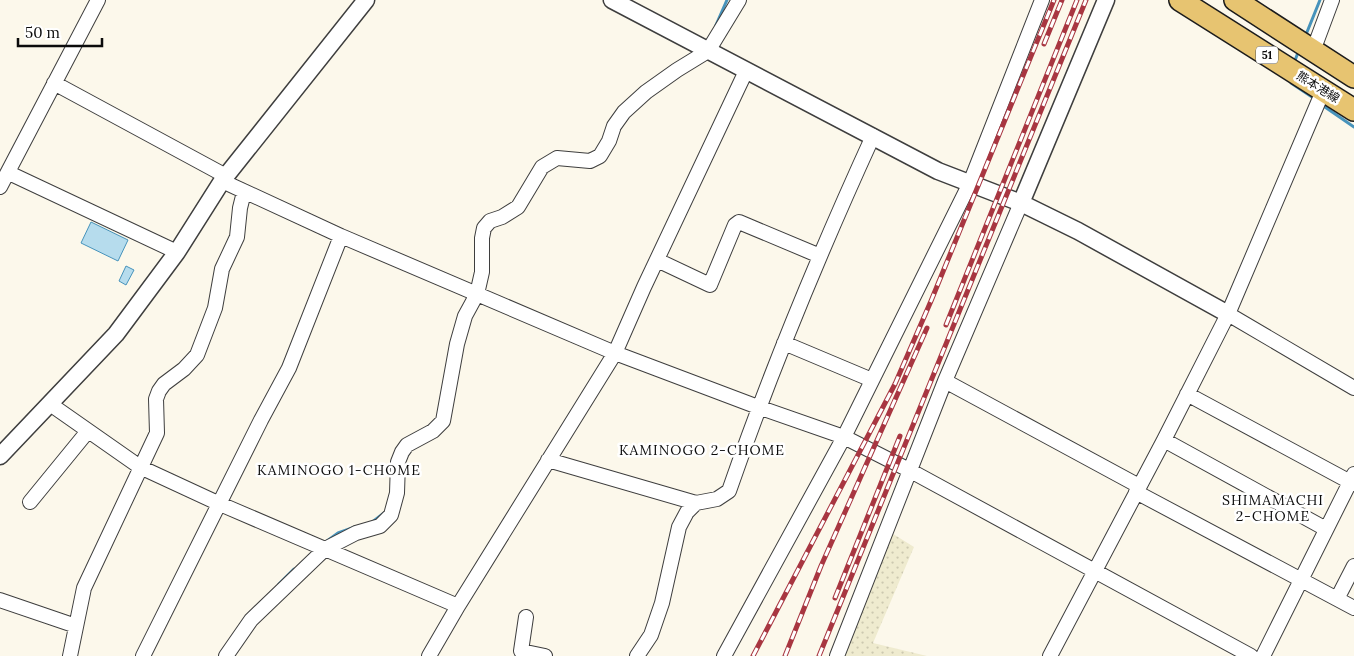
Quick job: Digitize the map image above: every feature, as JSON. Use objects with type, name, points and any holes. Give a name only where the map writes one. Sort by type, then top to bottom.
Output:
[{"type":"main road","name":"熊本港線","points":[[1180,0],[1354,110]]},
{"type":"main road","name":"51","points":[[1235,0],[1354,77]]},
{"type":"street","points":[[0,187],[98,0]]},
{"type":"street","points":[[0,456],[116,334],[176,252],[224,178],[366,0]]},
{"type":"street","points":[[612,0],[873,136],[938,172],[1021,203],[1078,231],[1228,314],[1354,388]]},
{"type":"street","points":[[226,656],[251,620],[325,549],[356,533],[380,526],[391,515],[397,493],[398,462],[402,452],[407,445],[432,431],[442,421],[457,344],[465,316],[477,294],[482,272],[482,238],[484,228],[490,221],[518,207],[542,167],[557,158],[590,161],[600,156],[609,141],[614,126],[624,112],[646,92],[708,50],[739,0]]},
{"type":"street","points":[[724,656],[844,437],[970,183],[1042,0]]},
{"type":"street","points":[[837,656],[945,381],[1106,0]]},
{"type":"street","points":[[1313,51],[1332,0]]},
{"type":"street","points":[[429,656],[615,353],[656,260],[746,71]]},
{"type":"street","points":[[54,83],[224,178],[244,192],[342,236],[615,353],[844,437],[910,470],[1251,656]]},
{"type":"street","points":[[1050,656],[1228,314],[1323,91]]},
{"type":"street","points":[[548,460],[696,503],[717,499],[729,491],[758,407],[839,210],[873,136]]},
{"type":"street","points":[[9,173],[176,252]]},
{"type":"street","points":[[70,656],[84,588],[140,467],[154,443],[157,433],[155,405],[159,391],[164,384],[192,362],[197,355],[216,308],[222,269],[237,237],[244,192]]},
{"type":"street","points":[[656,260],[710,285],[735,224],[739,222],[820,256]]},
{"type":"street","points":[[143,656],[289,368],[342,236]]},
{"type":"street","points":[[784,343],[872,380]]},
{"type":"street","points":[[945,381],[1354,608]]},
{"type":"street","points":[[1187,394],[1353,480],[1326,529],[1263,656]]},
{"type":"street","points":[[50,404],[140,467],[220,504],[458,606]]},
{"type":"street","points":[[30,502],[88,431]]},
{"type":"street","points":[[1164,440],[1326,529]]},
{"type":"street","points":[[637,656],[652,635],[662,603],[679,527],[687,512],[696,503]]},
{"type":"street","points":[[1337,599],[1354,566]]},
{"type":"street","points":[[0,600],[76,626]]},
{"type":"street","points":[[526,617],[521,651],[545,656]]},
{"type":"shaded area","points":[[890,532],[914,547],[873,643],[927,656],[839,656]]},
{"type":"water","points":[[91,222],[128,240],[118,261],[81,243]]},
{"type":"water","points":[[126,266],[134,270],[126,285],[119,281]]},
{"type":"waterway","points":[[716,25],[727,0]]},
{"type":"waterway","points":[[1305,37],[1320,0]]},
{"type":"waterway","points":[[1294,63],[1299,50]]},
{"type":"waterway","points":[[1291,83],[1315,99]]},
{"type":"waterway","points":[[1322,105],[1354,127]]},
{"type":"waterway","points":[[371,523],[384,513]]},
{"type":"waterway","points":[[327,541],[338,533],[355,527]]},
{"type":"waterway","points":[[279,584],[294,569]]},
{"type":"railway","points":[[753,656],[895,384],[931,301],[1054,0]]},
{"type":"railway","points":[[1044,44],[1062,0]]},
{"type":"railway","points":[[946,325],[1077,0]]},
{"type":"railway","points":[[819,656],[1086,0]]},
{"type":"railway","points":[[785,656],[821,566],[927,328]]},
{"type":"railway","points":[[835,598],[900,436]]},
{"type":"district","name":"KAMINOGO 2-CHOME","points":[[702,450]]},
{"type":"district","name":"KAMINOGO 1-CHOME","points":[[339,470]]},
{"type":"district","name":"SHIMAMACHI 2-CHOME","points":[[1273,508]]}]
